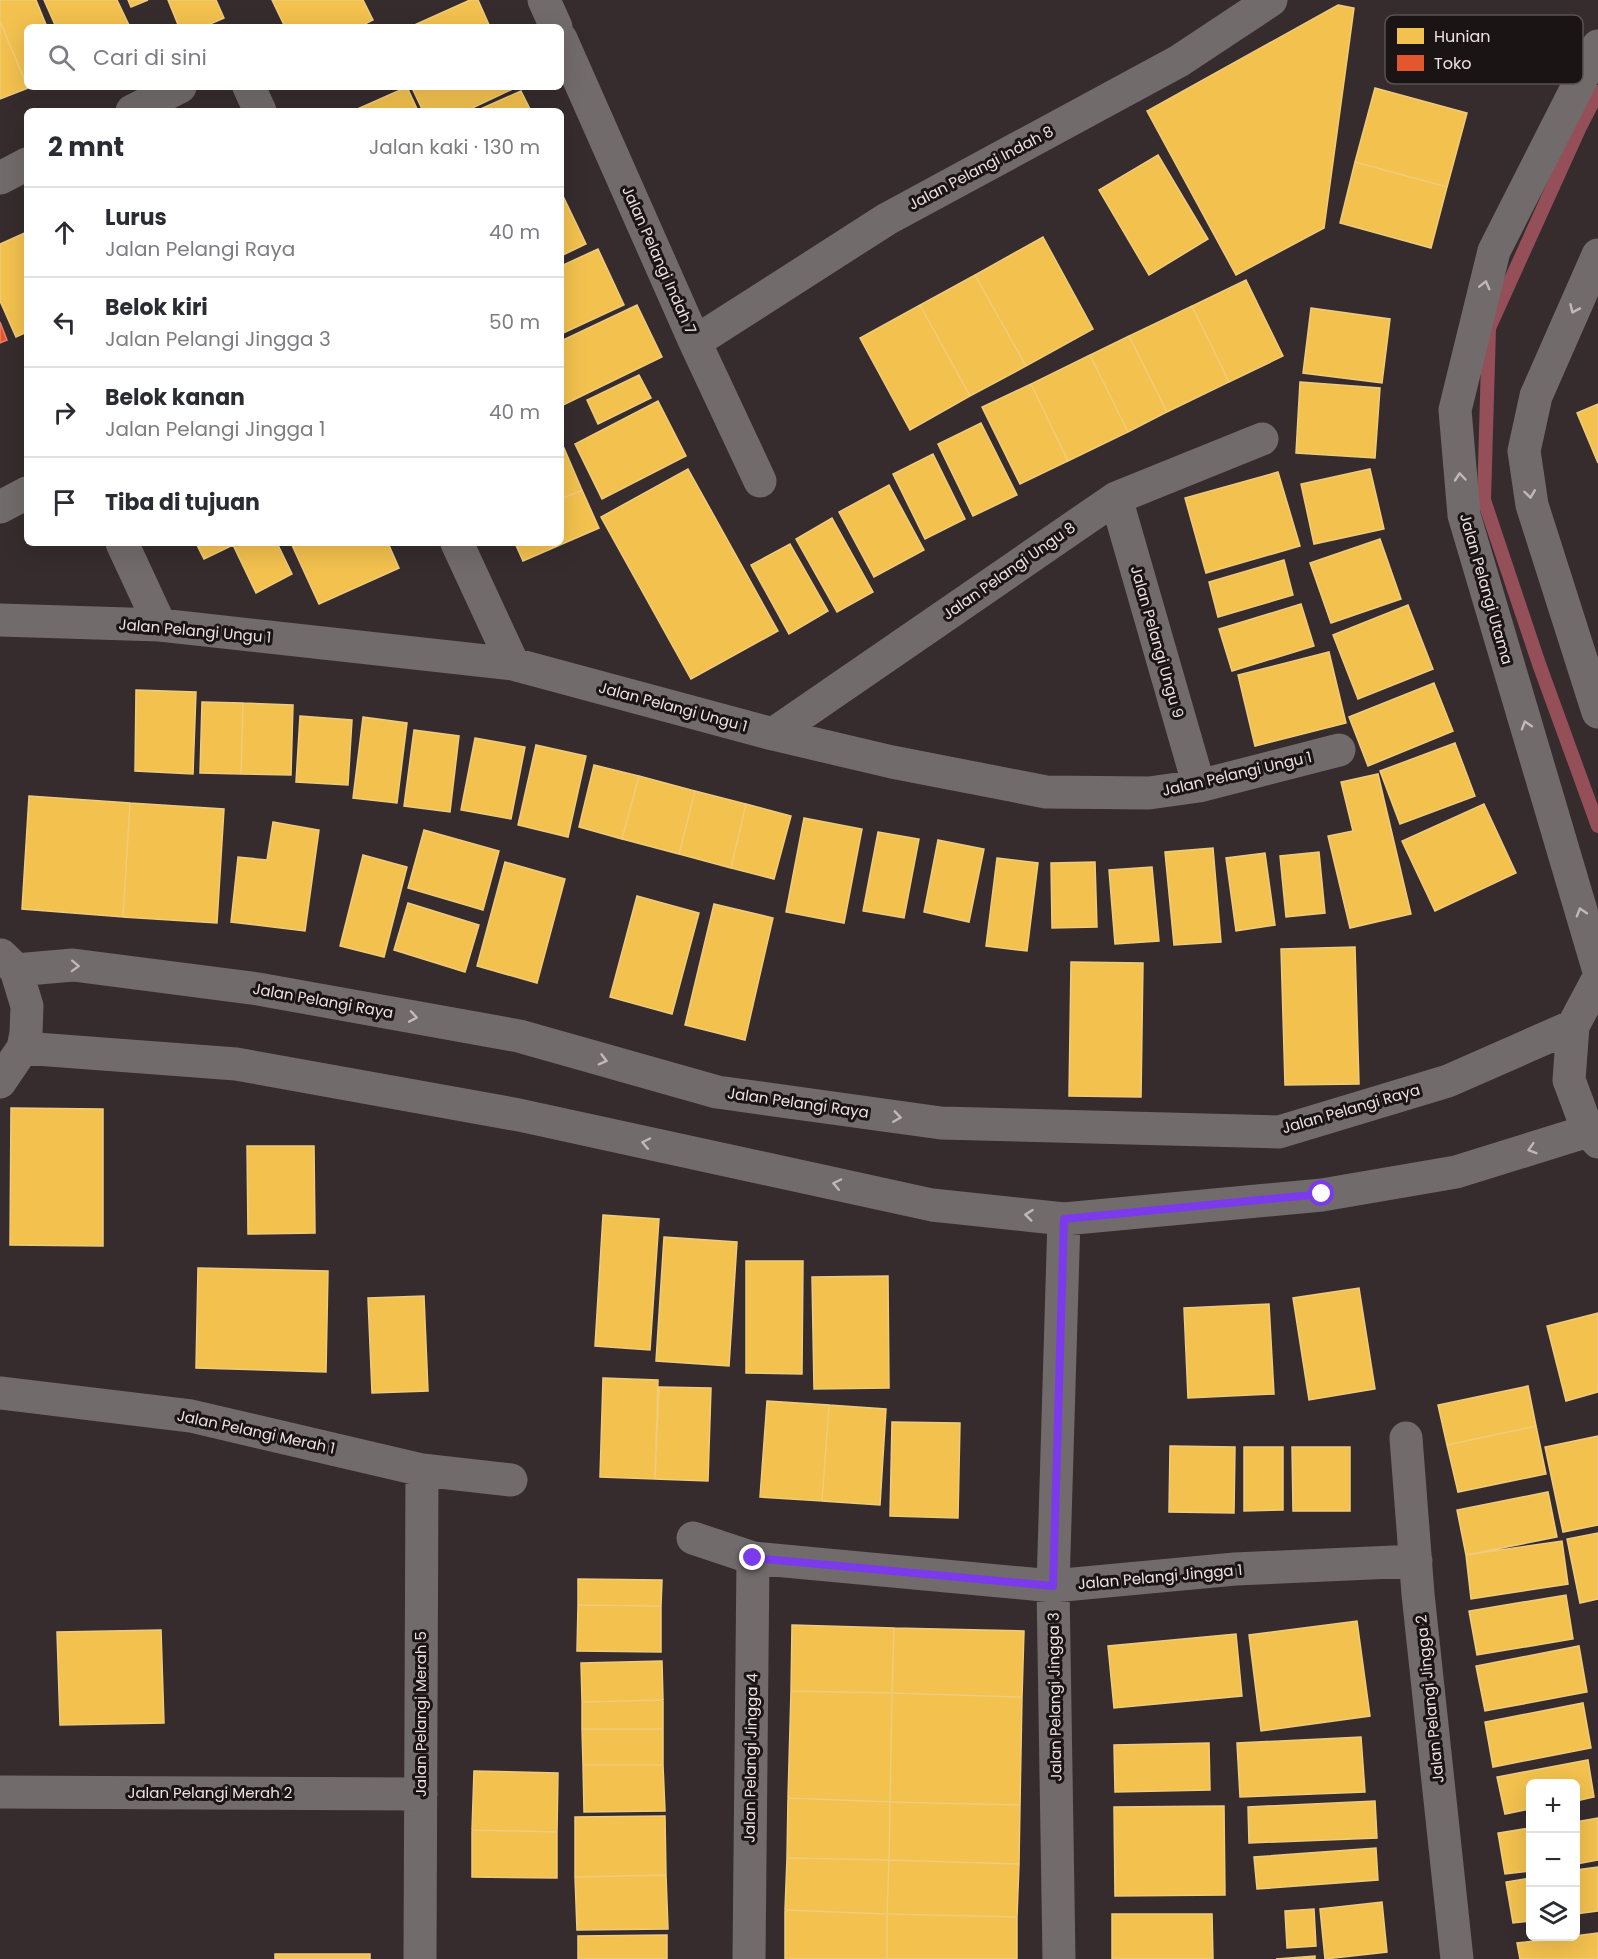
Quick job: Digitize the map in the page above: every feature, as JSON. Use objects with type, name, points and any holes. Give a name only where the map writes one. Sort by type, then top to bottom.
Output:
[{"type":"street","points":[[544,0],[555,24]]},
{"type":"street","name":"Jalan Pelangi Indah 8","points":[[695,342],[887,219],[1179,61],[1271,0]]},
{"type":"street","name":"Jalan Pelangi Indah 7","points":[[564,46],[695,342],[760,481]]},
{"type":"street","name":"Jalan Pelangi Utama","points":[[1583,76],[1598,46]]},
{"type":"street","name":"Jalan Pelangi Utama","points":[[1579,84],[1494,251],[1455,410],[1464,515],[1598,969]]},
{"type":"street","points":[[138,108],[174,90]]},
{"type":"street","points":[[250,90],[259,108]]},
{"type":"street","points":[[0,178],[24,166]]},
{"type":"street","points":[[1598,255],[1536,396],[1524,451],[1532,505],[1598,712]]},
{"type":"street","name":"Jalan Pelangi Ungu 8","points":[[773,734],[1116,498],[1262,439]]},
{"type":"street","points":[[0,507],[24,495]]},
{"type":"street","name":"Jalan Pelangi Ungu 9","points":[[1116,498],[1199,786]]},
{"type":"street","points":[[123,546],[160,625]]},
{"type":"street","points":[[459,546],[513,664]]},
{"type":"street","name":"Jalan Pelangi Ungu 1","points":[[0,620],[160,625],[513,664],[773,734],[892,762],[1047,792],[1149,793],[1199,786],[1340,750]]},
{"type":"street","points":[[0,1082],[23,1048],[26,1033],[27,1006],[8,962]]},
{"type":"street","name":"Jalan Pelangi Raya","points":[[8,962],[73,965],[258,989],[519,1036],[717,1092],[941,1123],[1280,1132],[1448,1081],[1573,1026]]},
{"type":"street","points":[[23,1048],[236,1064],[519,1115],[932,1205],[1064,1219],[1322,1194],[1456,1172],[1593,1137],[1569,1080],[1573,1026],[1598,979]]},
{"type":"street","name":"Jalan Pelangi Jingga 3","points":[[1059,1959],[1053,1586],[1064,1219]]},
{"type":"street","name":"Jalan Pelangi Merah 1","points":[[0,1394],[191,1416],[422,1470],[511,1480]]},
{"type":"street","name":"Jalan Pelangi Jingga 2","points":[[1406,1438],[1416,1561],[1457,1959]]},
{"type":"street","name":"Jalan Pelangi Merah 5","points":[[420,1959],[422,1470]]},
{"type":"street","name":"Jalan Pelangi Jingga 1","points":[[693,1538],[753,1558],[1053,1586],[1234,1569],[1416,1561]]},
{"type":"street","name":"Jalan Pelangi Jingga 4","points":[[749,1959],[753,1558]]},
{"type":"street","name":"Jalan Pelangi Merah 2","points":[[0,1792],[421,1794]]},
{"type":"building: Hunian","points":[[0,0],[36,0],[46,24],[24,24],[24,79],[0,21]]},
{"type":"building: Hunian","points":[[44,0],[117,0],[129,24],[55,24]]},
{"type":"building: Hunian","points":[[128,0],[148,0],[131,7]]},
{"type":"building: Hunian","points":[[168,0],[216,0],[224,18],[210,24],[178,24]]},
{"type":"building: Hunian","points":[[272,0],[363,0],[373,20],[365,24],[284,24]]},
{"type":"building: Hunian","points":[[470,0],[478,0],[489,24],[417,24]]},
{"type":"building: Hunian","points":[[1338,5],[1354,8],[1324,228],[1236,275],[1147,111]]},
{"type":"building: Hunian","points":[[0,21],[24,78],[24,90],[0,99]]},
{"type":"building: Hunian","points":[[1375,88],[1467,113],[1447,187],[1355,162]]},
{"type":"building: Hunian","points":[[400,90],[408,90],[417,108],[360,108]]},
{"type":"building: Hunian","points":[[413,90],[511,90],[472,108],[422,108]]},
{"type":"building: Hunian","points":[[521,91],[530,108],[483,108]]},
{"type":"building: Hunian","points":[[1158,155],[1208,239],[1149,275],[1099,190]]},
{"type":"building: Hunian","points":[[1355,162],[1447,187],[1431,248],[1340,223]]},
{"type":"building: Hunian","points":[[564,198],[586,244],[564,255]]},
{"type":"building: Hunian","points":[[24,233],[24,333],[16,337],[0,301],[0,244]]},
{"type":"building: Hunian","points":[[1043,237],[1093,329],[1026,366],[975,275]]},
{"type":"building: Hunian","points":[[598,249],[624,305],[564,333],[564,265]]},
{"type":"building: Hunian","points":[[975,275],[1026,366],[970,396],[920,305]]},
{"type":"building: Hunian","points":[[1246,280],[1283,356],[1229,382],[1192,306]]},
{"type":"building: Hunian","points":[[637,305],[662,357],[564,405],[564,340]]},
{"type":"building: Hunian","points":[[920,305],[970,396],[910,430],[860,338]]},
{"type":"building: Hunian","points":[[1192,306],[1229,382],[1167,412],[1129,336]]},
{"type":"building: Hunian","points":[[1311,308],[1390,319],[1382,383],[1303,373]]},
{"type":"building: Hunian","points":[[1129,336],[1167,412],[1128,432],[1090,355]]},
{"type":"building: Hunian","points":[[1090,355],[1128,432],[1068,461],[1031,384]]},
{"type":"building: Hunian","points":[[639,375],[651,398],[598,424],[587,400]]},
{"type":"building: Hunian","points":[[1300,382],[1380,388],[1375,458],[1296,453]]},
{"type":"building: Hunian","points":[[1031,384],[1068,461],[1020,484],[982,407]]},
{"type":"building: Hunian","points":[[658,401],[686,456],[602,499],[575,444]]},
{"type":"building: Hunian","points":[[1598,404],[1598,463],[1577,413]]},
{"type":"building: Hunian","points":[[981,423],[1017,495],[973,516],[938,444]]},
{"type":"building: Hunian","points":[[564,448],[582,490],[564,498]]},
{"type":"building: Hunian","points":[[933,454],[965,519],[925,539],[893,474]]},
{"type":"building: Hunian","points":[[688,469],[778,631],[691,679],[601,517]]},
{"type":"building: Hunian","points":[[1370,469],[1384,529],[1314,544],[1301,484]]},
{"type":"building: Hunian","points":[[1278,472],[1300,546],[1206,573],[1185,498]]},
{"type":"building: Hunian","points":[[889,485],[924,550],[874,577],[839,512]]},
{"type":"building: Hunian","points":[[582,490],[599,528],[564,543],[564,498]]},
{"type":"building: Hunian","points":[[832,518],[873,592],[837,612],[796,539]]},
{"type":"building: Hunian","points":[[1380,539],[1401,599],[1331,623],[1310,563]]},
{"type":"building: Hunian","points":[[790,544],[828,611],[789,634],[751,565]]},
{"type":"building: Hunian","points":[[198,546],[231,546],[204,559]]},
{"type":"building: Hunian","points":[[233,546],[278,546],[292,574],[256,593]]},
{"type":"building: Hunian","points":[[292,546],[389,546],[399,568],[319,604]]},
{"type":"building: Hunian","points":[[516,546],[558,546],[523,561]]},
{"type":"building: Hunian","points":[[1284,560],[1293,595],[1218,617],[1209,582]]},
{"type":"building: Hunian","points":[[1301,604],[1314,646],[1232,671],[1219,629]]},
{"type":"building: Hunian","points":[[1408,605],[1433,669],[1358,699],[1333,635]]},
{"type":"building: Hunian","points":[[1329,652],[1346,723],[1255,746],[1238,675]]},
{"type":"building: Hunian","points":[[1434,683],[1453,731],[1368,766],[1349,717]]},
{"type":"building: Hunian","points":[[136,690],[196,692],[193,774],[135,771]]},
{"type":"building: Hunian","points":[[202,702],[243,703],[241,774],[200,773]]},
{"type":"building: Hunian","points":[[243,703],[293,705],[291,775],[241,774]]},
{"type":"building: Hunian","points":[[300,716],[352,720],[348,785],[296,782]]},
{"type":"building: Hunian","points":[[363,717],[407,723],[397,803],[353,798]]},
{"type":"building: Hunian","points":[[414,730],[459,736],[450,812],[404,806]]},
{"type":"building: Hunian","points":[[475,738],[525,747],[511,819],[461,810]]},
{"type":"building: Hunian","points":[[1455,743],[1475,796],[1400,824],[1380,771]]},
{"type":"building: Hunian","points":[[536,745],[586,756],[568,837],[518,825]]},
{"type":"building: Hunian","points":[[594,765],[639,776],[622,839],[579,827]]},
{"type":"building: Hunian","points":[[1378,774],[1411,914],[1350,928],[1328,836],[1353,831],[1341,782]]},
{"type":"building: Hunian","points":[[639,776],[695,791],[679,854],[622,839]]},
{"type":"building: Hunian","points":[[695,791],[746,804],[731,868],[679,854]]},
{"type":"building: Hunian","points":[[29,796],[130,803],[123,917],[22,909]]},
{"type":"building: Hunian","points":[[130,803],[224,809],[217,923],[123,917]]},
{"type":"building: Hunian","points":[[746,804],[791,816],[774,879],[731,868]]},
{"type":"building: Hunian","points":[[1484,804],[1516,873],[1435,911],[1402,841]]},
{"type":"building: Hunian","points":[[804,818],[862,829],[844,923],[786,912]]},
{"type":"building: Hunian","points":[[273,822],[319,830],[305,931],[231,922],[238,857],[267,860]]},
{"type":"building: Hunian","points":[[424,830],[499,851],[483,910],[408,888]]},
{"type":"building: Hunian","points":[[878,832],[919,839],[904,918],[863,911]]},
{"type":"building: Hunian","points":[[938,840],[984,849],[969,922],[924,912]]},
{"type":"building: Hunian","points":[[1213,848],[1221,942],[1174,945],[1165,852]]},
{"type":"building: Hunian","points":[[1319,852],[1325,913],[1286,917],[1280,856]]},
{"type":"building: Hunian","points":[[1265,853],[1275,925],[1236,931],[1226,858]]},
{"type":"building: Hunian","points":[[363,855],[407,867],[384,957],[340,946]]},
{"type":"building: Hunian","points":[[997,858],[1038,863],[1027,951],[986,946]]},
{"type":"building: Hunian","points":[[505,862],[565,879],[537,983],[477,966]]},
{"type":"building: Hunian","points":[[1095,862],[1097,927],[1052,928],[1051,863]]},
{"type":"building: Hunian","points":[[1152,867],[1159,941],[1115,944],[1109,870]]},
{"type":"building: Hunian","points":[[637,896],[699,913],[672,1014],[610,997]]},
{"type":"building: Hunian","points":[[408,903],[479,925],[465,972],[394,950]]},
{"type":"building: Hunian","points":[[714,904],[773,918],[745,1040],[685,1025]]},
{"type":"building: Hunian","points":[[1355,947],[1359,1084],[1285,1085],[1281,949]]},
{"type":"building: Hunian","points":[[1071,962],[1143,963],[1141,1097],[1069,1096]]},
{"type":"building: Hunian","points":[[11,1108],[103,1109],[103,1246],[10,1245]]},
{"type":"building: Hunian","points":[[247,1146],[314,1146],[315,1233],[248,1234]]},
{"type":"building: Hunian","points":[[603,1215],[659,1219],[650,1350],[595,1346]]},
{"type":"building: Hunian","points":[[664,1237],[737,1242],[729,1366],[656,1361]]},
{"type":"building: Hunian","points":[[746,1261],[803,1261],[802,1374],[746,1373]]},
{"type":"building: Hunian","points":[[198,1268],[328,1271],[326,1372],[196,1368]]},
{"type":"building: Hunian","points":[[888,1276],[889,1388],[814,1389],[812,1277]]},
{"type":"building: Hunian","points":[[1359,1288],[1375,1389],[1309,1400],[1293,1298]]},
{"type":"building: Hunian","points":[[424,1296],[428,1391],[372,1393],[368,1298]]},
{"type":"building: Hunian","points":[[1269,1304],[1274,1394],[1188,1398],[1184,1308]]},
{"type":"building: Hunian","points":[[1598,1313],[1598,1392],[1566,1401],[1547,1326]]},
{"type":"building: Hunian","points":[[603,1378],[658,1380],[655,1479],[600,1477]]},
{"type":"building: Hunian","points":[[1528,1386],[1536,1426],[1447,1445],[1438,1405]]},
{"type":"building: Hunian","points":[[659,1387],[711,1388],[708,1481],[655,1479]]},
{"type":"building: Hunian","points":[[767,1401],[829,1405],[822,1501],[760,1497]]},
{"type":"building: Hunian","points":[[829,1405],[886,1409],[880,1505],[822,1501]]},
{"type":"building: Hunian","points":[[892,1422],[960,1423],[958,1518],[890,1516]]},
{"type":"building: Hunian","points":[[1536,1426],[1546,1474],[1458,1492],[1447,1445]]},
{"type":"building: Hunian","points":[[1598,1436],[1598,1525],[1563,1532],[1545,1447]]},
{"type":"building: Hunian","points":[[1170,1446],[1235,1447],[1234,1513],[1169,1512]]},
{"type":"building: Hunian","points":[[1244,1447],[1283,1447],[1283,1510],[1244,1511]]},
{"type":"building: Hunian","points":[[1292,1447],[1350,1447],[1350,1511],[1293,1511]]},
{"type":"building: Hunian","points":[[1548,1492],[1557,1537],[1466,1555],[1457,1510]]},
{"type":"building: Hunian","points":[[1598,1533],[1598,1599],[1580,1603],[1567,1539]]},
{"type":"building: Hunian","points":[[1562,1541],[1568,1584],[1471,1599],[1466,1555]]},
{"type":"building: Hunian","points":[[578,1579],[662,1580],[661,1606],[578,1605]]},
{"type":"building: Hunian","points":[[1566,1595],[1573,1639],[1477,1655],[1469,1611]]},
{"type":"building: Hunian","points":[[578,1605],[661,1606],[661,1652],[577,1651]]},
{"type":"building: Hunian","points":[[1357,1621],[1370,1716],[1261,1731],[1249,1635]]},
{"type":"building: Hunian","points":[[792,1625],[894,1628],[892,1693],[791,1691]]},
{"type":"building: Hunian","points":[[894,1628],[1024,1631],[1022,1697],[892,1693]]},
{"type":"building: Hunian","points":[[161,1630],[164,1723],[60,1725],[57,1632]]},
{"type":"building: Hunian","points":[[1236,1634],[1242,1696],[1114,1708],[1108,1646]]},
{"type":"building: Hunian","points":[[1579,1646],[1587,1692],[1485,1711],[1476,1666]]},
{"type":"building: Hunian","points":[[662,1661],[663,1700],[582,1702],[581,1663]]},
{"type":"building: Hunian","points":[[791,1691],[892,1693],[890,1802],[788,1798]]},
{"type":"building: Hunian","points":[[892,1693],[1022,1697],[1020,1805],[890,1802]]},
{"type":"building: Hunian","points":[[663,1700],[663,1729],[582,1729],[582,1702]]},
{"type":"building: Hunian","points":[[1583,1703],[1591,1748],[1493,1767],[1485,1722]]},
{"type":"building: Hunian","points":[[582,1729],[663,1729],[663,1765],[583,1765]]},
{"type":"building: Hunian","points":[[1361,1737],[1365,1792],[1240,1797],[1237,1743]]},
{"type":"building: Hunian","points":[[1209,1743],[1210,1790],[1115,1792],[1114,1745]]},
{"type":"building: Hunian","points":[[1588,1760],[1594,1797],[1580,1800],[1580,1779],[1526,1779],[1526,1810],[1505,1814],[1497,1777]]},
{"type":"building: Hunian","points":[[583,1765],[663,1765],[665,1811],[584,1812]]},
{"type":"building: Hunian","points":[[474,1771],[558,1773],[557,1832],[472,1830]]},
{"type":"building: Hunian","points":[[788,1798],[890,1802],[889,1860],[787,1858]]},
{"type":"building: Hunian","points":[[1375,1801],[1377,1838],[1249,1843],[1248,1807]]},
{"type":"building: Hunian","points":[[890,1802],[1020,1805],[1019,1864],[889,1860]]},
{"type":"building: Hunian","points":[[1224,1806],[1225,1895],[1115,1896],[1114,1807]]},
{"type":"building: Hunian","points":[[665,1816],[666,1875],[575,1877],[575,1817]]},
{"type":"building: Hunian","points":[[1598,1818],[1598,1860],[1580,1863],[1580,1821]]},
{"type":"building: Hunian","points":[[1526,1829],[1526,1871],[1505,1874],[1498,1833]]},
{"type":"building: Hunian","points":[[472,1830],[557,1832],[557,1878],[472,1877]]},
{"type":"building: Hunian","points":[[1376,1848],[1378,1880],[1257,1889],[1254,1857]]},
{"type":"building: Hunian","points":[[787,1858],[889,1860],[887,1914],[785,1910]]},
{"type":"building: Hunian","points":[[889,1860],[1019,1864],[1017,1917],[887,1914]]},
{"type":"building: Hunian","points":[[1598,1867],[1598,1911],[1580,1913],[1580,1869]]},
{"type":"building: Hunian","points":[[666,1875],[668,1929],[577,1930],[575,1877]]},
{"type":"building: Hunian","points":[[1526,1879],[1526,1921],[1513,1923],[1506,1882]]},
{"type":"building: Hunian","points":[[1382,1902],[1387,1952],[1325,1959],[1320,1909]]},
{"type":"building: Hunian","points":[[1314,1909],[1316,1946],[1287,1948],[1285,1911]]},
{"type":"building: Hunian","points":[[785,1910],[887,1914],[887,1959],[785,1959]]},
{"type":"building: Hunian","points":[[887,1914],[1017,1917],[1017,1959],[887,1959]]},
{"type":"building: Hunian","points":[[1112,1914],[1212,1914],[1213,1959],[1112,1959]]},
{"type":"building: Hunian","points":[[1598,1933],[1598,1959],[1520,1959],[1517,1943],[1580,1941],[1580,1935]]},
{"type":"building: Hunian","points":[[667,1935],[667,1959],[578,1959],[578,1936]]},
{"type":"building: Hunian","points":[[275,1954],[370,1954],[370,1959],[275,1959]]},
{"type":"building: Hunian","points":[[1315,1956],[1315,1959],[1276,1959]]},
{"type":"building: Toko","points":[[0,322],[7,340],[0,343]]},
{"type":"waterway","points":[[1598,92],[1489,328],[1484,500],[1539,664],[1598,826]]},
{"type":"route","points":[[753,1558],[1053,1586],[1064,1219],[1322,1194]]}]
